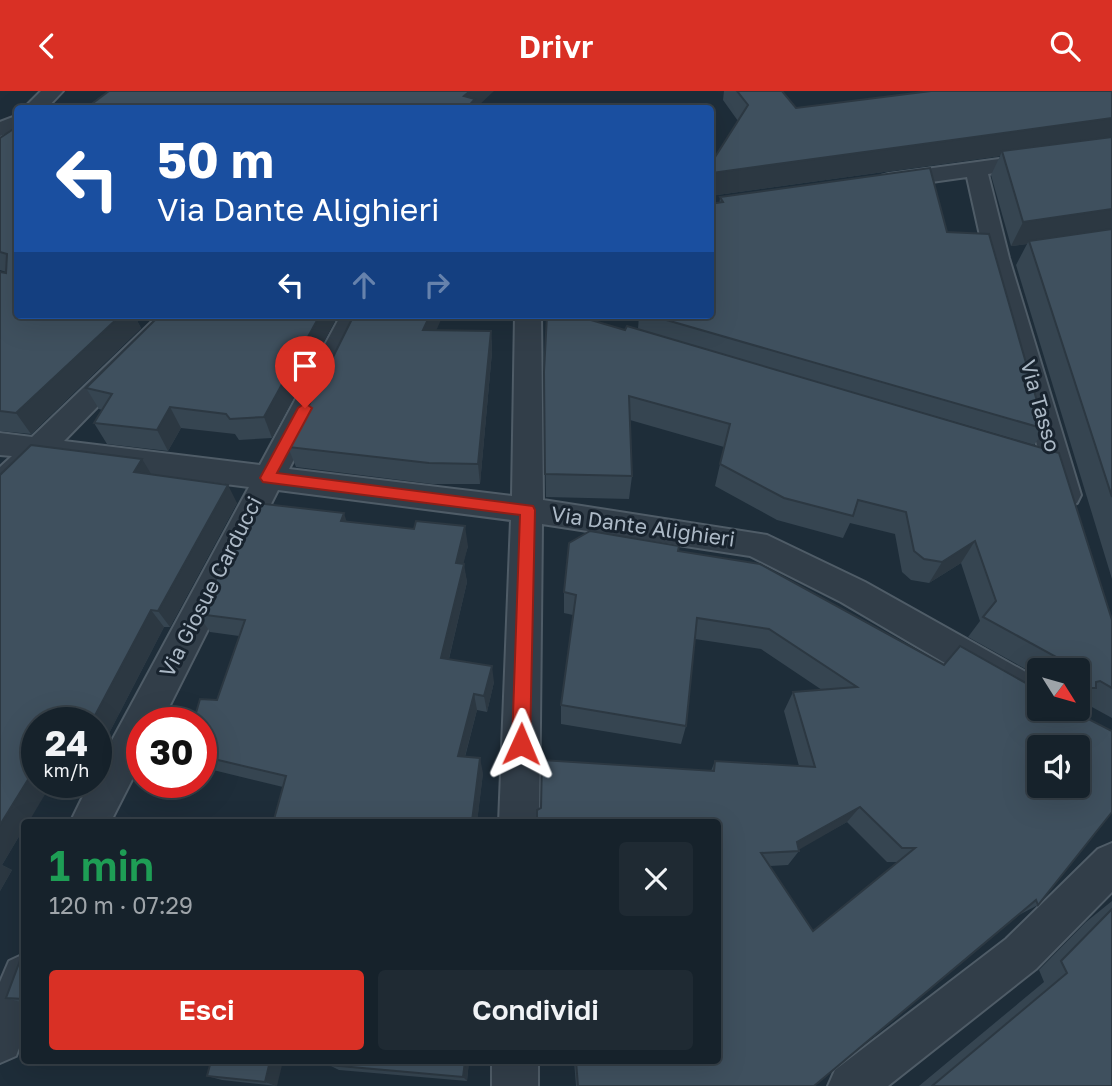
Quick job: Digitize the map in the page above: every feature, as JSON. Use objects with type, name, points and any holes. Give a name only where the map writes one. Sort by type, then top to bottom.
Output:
[{"type":"street","points":[[37,105],[53,91]]},
{"type":"street","points":[[870,184],[1017,163]]},
{"type":"street","name":"Via Tasso","points":[[976,169],[1010,256],[1044,462],[1073,516]]},
{"type":"street","points":[[0,486],[169,319]]},
{"type":"street","name":"Via Giosue Carducci","points":[[91,819],[352,319]]},
{"type":"street","points":[[519,819],[527,510],[528,319]]},
{"type":"street","name":"Via Dante Alighieri","points":[[0,444],[527,510],[756,544],[853,592],[1027,692]]},
{"type":"street","points":[[851,1086],[1021,954],[1112,863]]},
{"type":"street","points":[[0,1040],[21,984]]},
{"type":"street","points":[[515,1064],[515,1086]]},
{"type":"building","points":[[109,91],[470,91],[464,96],[475,99],[470,105],[90,105]]},
{"type":"building","points":[[737,91],[782,91],[796,108],[931,91],[1112,91],[1112,118],[714,173],[714,159],[748,105]]},
{"type":"building","points":[[14,129],[14,319],[117,319],[16,413],[0,411],[0,272],[6,273],[7,254],[0,252],[0,138]]},
{"type":"building","points":[[1112,137],[1112,209],[1023,222],[1002,151]]},
{"type":"building","points":[[930,168],[947,232],[989,234],[1045,429],[663,319],[714,319],[714,203],[723,202],[720,197]]},
{"type":"building","points":[[1112,229],[1112,497],[1029,241]]},
{"type":"building","points":[[156,319],[318,319],[264,417],[230,419],[226,414],[170,407],[157,430],[94,423],[112,394],[86,388]]},
{"type":"building","points":[[352,319],[428,319],[423,330],[491,331],[478,464],[429,463],[288,447]]},
{"type":"building","points":[[547,319],[588,319],[625,330],[627,326],[1059,453],[1112,620],[1112,688],[1100,681],[1096,682],[1096,688],[1090,688],[1090,658],[1058,658],[983,617],[996,601],[975,541],[942,562],[924,559],[914,551],[906,512],[858,500],[853,516],[784,498],[720,464],[730,424],[629,396],[632,476],[545,474],[544,372]]},
{"type":"building","points":[[31,445],[142,459],[134,472],[228,485],[158,611],[151,610],[99,707],[21,707],[21,791],[0,825],[0,475]]},
{"type":"building","points":[[256,503],[344,513],[341,521],[414,529],[416,521],[465,526],[456,563],[464,564],[441,658],[492,666],[484,696],[474,694],[458,756],[480,758],[472,819],[274,819],[286,776],[217,760],[217,707],[198,707],[200,699],[217,700],[245,620],[198,614]]},
{"type":"building","points":[[590,531],[679,546],[678,551],[760,564],[944,665],[960,646],[1027,684],[1027,721],[1090,720],[1112,731],[1112,812],[1038,905],[1036,900],[814,1086],[578,1086],[576,1064],[721,1064],[721,819],[537,819],[537,810],[541,808],[542,760],[714,771],[715,761],[815,767],[793,692],[857,687],[769,629],[697,618],[686,726],[561,705],[576,595],[564,592],[569,543]],"holes":[[[860,807],[902,848],[915,848],[813,931],[761,853],[799,851],[797,842]]]},
{"type":"building","points":[[1112,909],[1112,1086],[932,1086],[1067,973],[1061,961]]},
{"type":"building","points":[[21,958],[21,999],[6,998]]},
{"type":"building","points":[[210,1064],[269,1064],[265,1082],[207,1076]]},
{"type":"building","points":[[329,1064],[465,1064],[463,1077]]},
{"type":"route","points":[[305,408],[268,478],[527,510],[521,744]]}]
